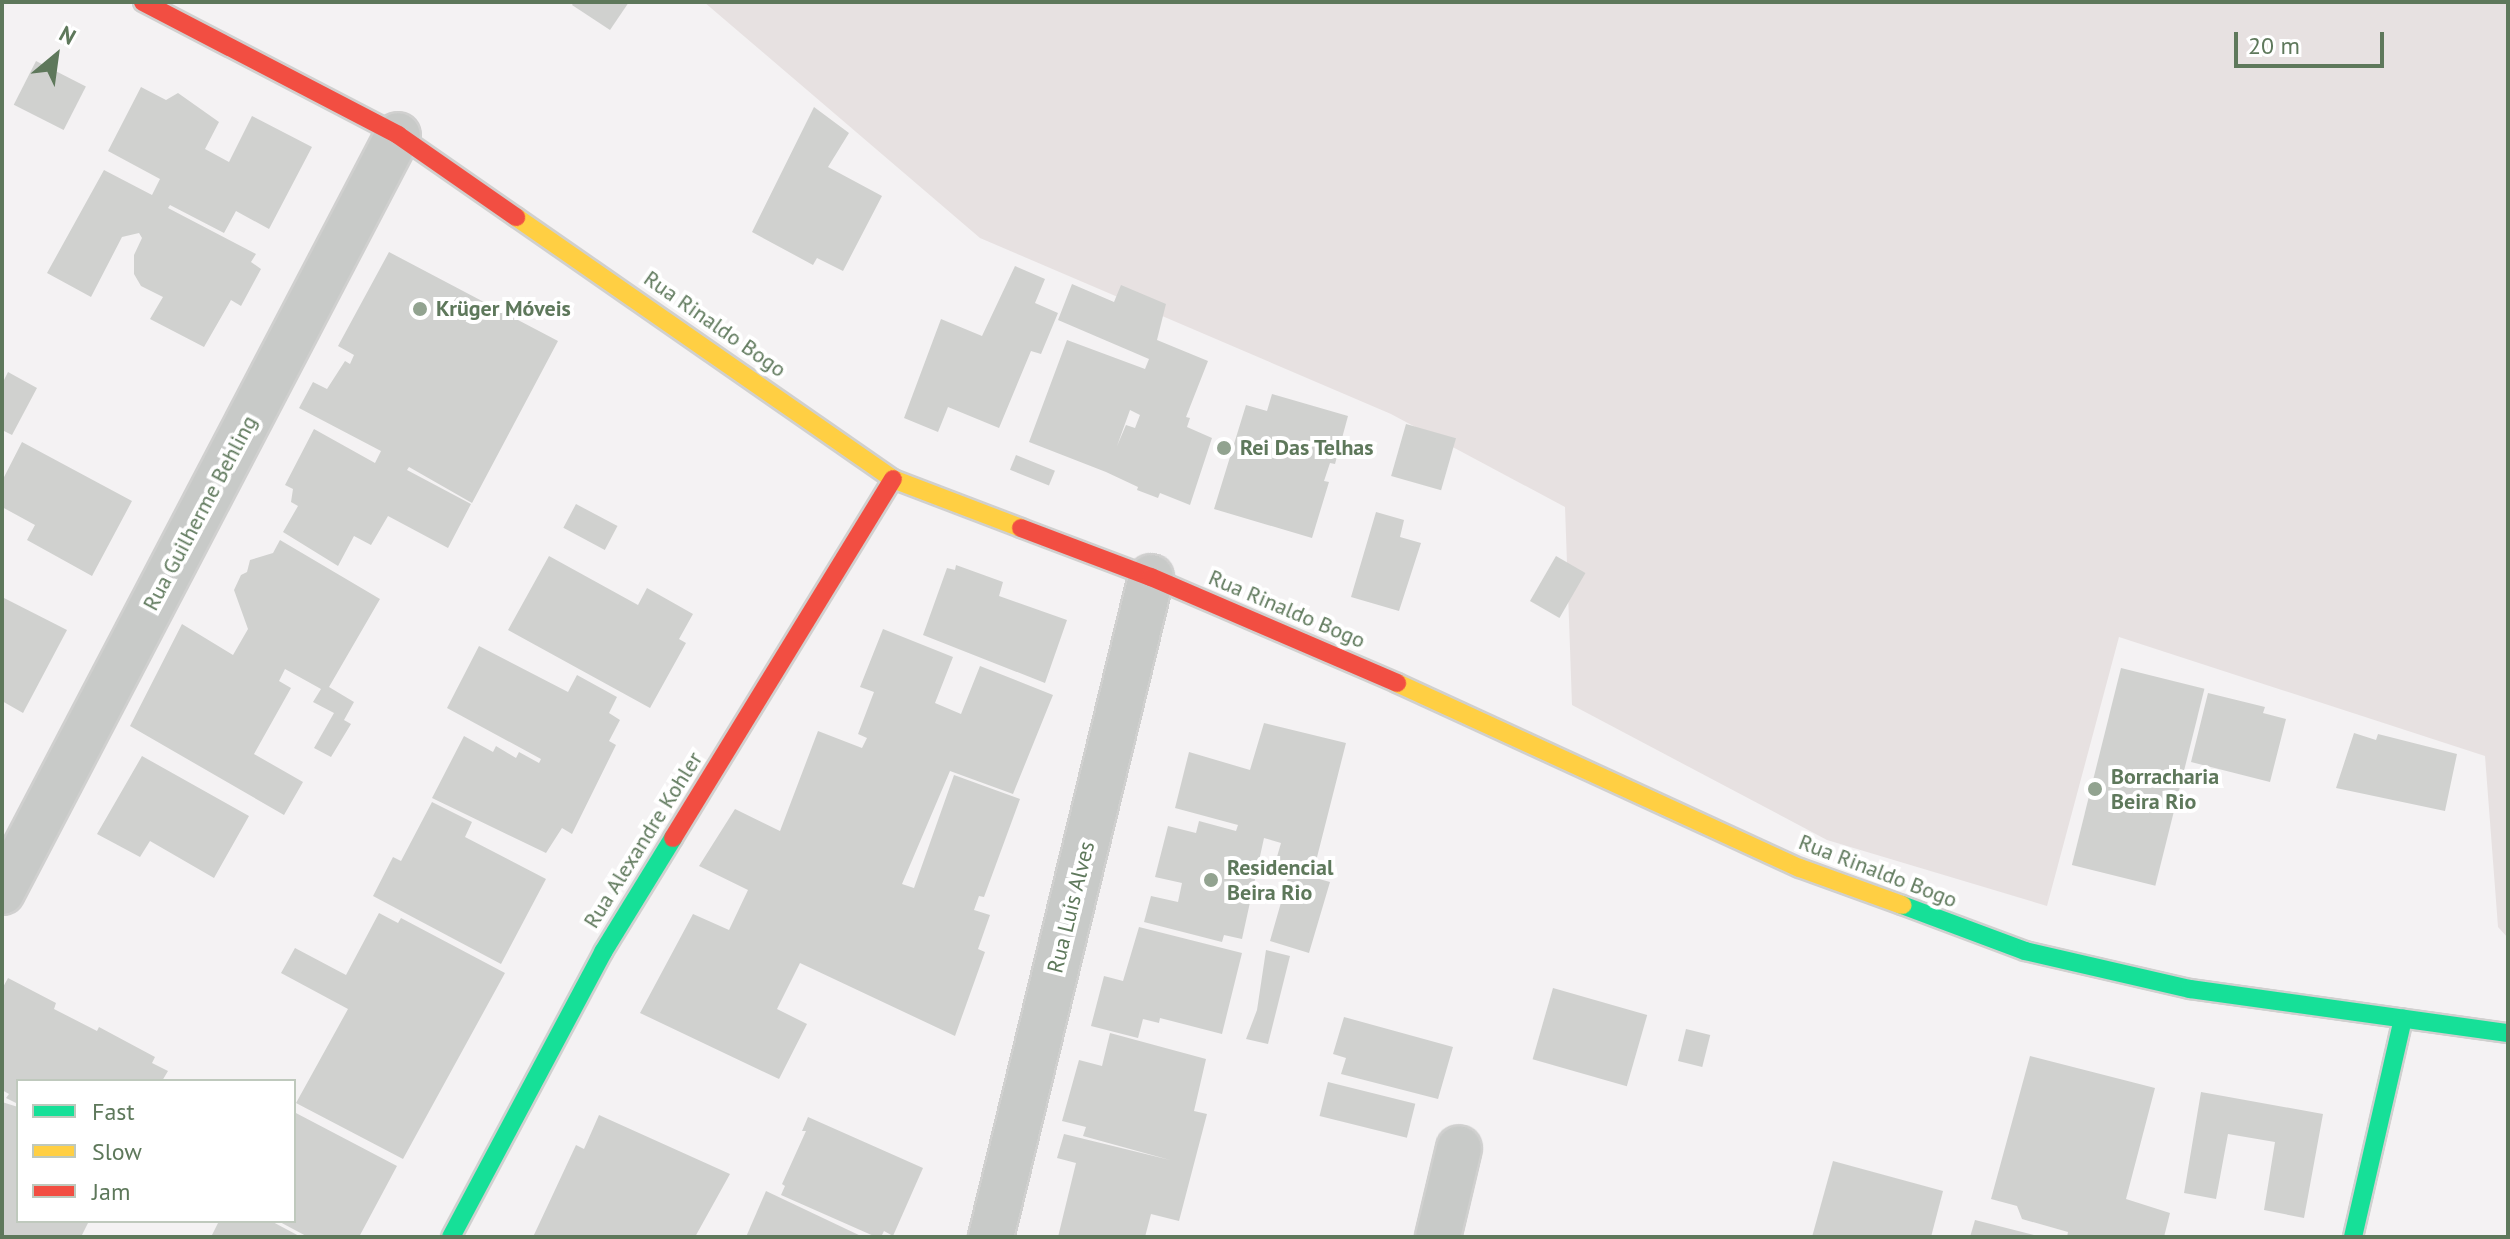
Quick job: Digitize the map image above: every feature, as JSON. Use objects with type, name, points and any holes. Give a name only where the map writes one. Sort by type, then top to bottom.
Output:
[{"type":"main road","name":"Rua Rinaldo Bogo","points":[[143,2],[398,135],[893,479],[1151,577],[1343,658],[1800,868],[2025,951],[2190,989],[2508,1033]]},
{"type":"main road","name":"Rua Alexandre Kohler","points":[[451,1237],[603,952],[893,479]]},
{"type":"main road","points":[[2353,1237],[2403,1019]]},
{"type":"street","name":"Rua Guilherme Behling","points":[[2,892],[398,135]]},
{"type":"street","name":"Rua Luis Alves","points":[[991,1237],[1151,577]]},
{"type":"street","points":[[1438,1237],[1459,1148]]},
{"type":"shaded area","points":[[704,2],[2508,2],[2508,938],[2498,927],[2485,756],[2119,637],[2047,906],[1827,840],[1572,705],[1565,507],[1391,414],[980,238]]},
{"type":"building","points":[[574,2],[629,2],[610,30],[572,5]]},
{"type":"building","points":[[36,61],[86,86],[64,130],[14,105]]},
{"type":"building","points":[[141,87],[166,100],[178,93],[219,122],[205,149],[229,162],[252,116],[312,147],[269,229],[236,211],[224,233],[170,205],[168,208],[256,254],[251,262],[261,269],[241,306],[231,300],[204,347],[150,319],[163,297],[141,286],[134,274],[134,255],[142,238],[139,233],[122,237],[91,297],[47,273],[104,170],[152,195],[160,179],[108,151]]},
{"type":"building","points":[[814,107],[849,133],[828,167],[882,196],[843,271],[817,258],[813,265],[752,232]]},
{"type":"building","points":[[389,252],[558,341],[472,503],[409,467],[407,470],[471,504],[448,548],[388,516],[371,545],[354,536],[338,566],[283,532],[298,506],[291,502],[293,489],[285,485],[314,429],[375,463],[381,451],[299,408],[313,382],[327,389],[345,361],[350,364],[354,355],[338,346]]},
{"type":"building","points":[[1015,266],[1045,279],[1035,303],[1058,313],[1041,354],[1031,351],[999,428],[948,407],[938,432],[904,418],[941,319],[982,336]]},
{"type":"building","points":[[1072,284],[1114,302],[1121,285],[1166,304],[1157,340],[1208,361],[1186,417],[1190,418],[1187,427],[1212,438],[1190,505],[1160,493],[1158,498],[1137,490],[1138,487],[1106,472],[1029,442],[1067,340],[1145,369],[1149,359],[1058,320]],"holes":[[[1130,410],[1140,415],[1135,428],[1126,425],[1117,446]]]},
{"type":"building","points":[[8,372],[37,388],[12,435],[2,430],[2,384]]},
{"type":"building","points":[[1272,394],[1348,416],[1335,464],[1330,463],[1324,481],[1329,482],[1312,538],[1214,509],[1246,405],[1267,411]]},
{"type":"building","points":[[1406,424],[1456,438],[1441,490],[1391,476]]},
{"type":"building","points":[[22,442],[132,501],[92,576],[27,540],[35,525],[2,507],[2,481]]},
{"type":"building","points":[[1016,455],[1055,471],[1049,486],[1010,470]]},
{"type":"building","points":[[576,504],[617,526],[605,550],[563,528]]},
{"type":"building","points":[[1376,512],[1404,520],[1400,537],[1421,543],[1399,611],[1351,597]]},
{"type":"building","points":[[280,540],[380,599],[329,687],[354,702],[344,720],[351,724],[331,757],[314,748],[334,713],[313,702],[321,689],[285,669],[279,681],[291,688],[254,754],[303,782],[284,815],[130,726],[182,624],[233,655],[248,629],[234,590],[241,575],[247,572],[250,560],[273,553]]},
{"type":"building","points":[[549,556],[638,605],[647,588],[693,614],[679,639],[686,643],[650,708],[508,630]]},
{"type":"building","points":[[1556,556],[1585,573],[1559,618],[1530,601]]},
{"type":"building","points":[[956,565],[1003,582],[999,596],[1067,620],[1045,683],[923,635],[947,568],[955,570]]},
{"type":"building","points":[[2,597],[67,630],[23,713],[2,701]]},
{"type":"building","points":[[883,629],[953,657],[935,703],[961,714],[980,666],[1053,695],[1013,794],[950,771],[902,884],[914,888],[954,775],[1020,799],[984,897],[979,896],[974,910],[990,915],[978,949],[985,952],[955,1036],[800,963],[777,1009],[807,1024],[779,1079],[640,1013],[693,914],[729,930],[748,890],[699,866],[735,809],[780,831],[818,731],[862,748],[867,738],[858,734],[874,692],[860,687]]},
{"type":"building","points":[[479,646],[568,692],[577,675],[617,697],[609,713],[620,720],[609,741],[616,745],[572,834],[562,828],[546,853],[432,798],[464,736],[493,752],[496,746],[516,758],[519,752],[539,763],[541,759],[447,708]]},
{"type":"building","points":[[2121,668],[2204,689],[2155,886],[2072,865]]},
{"type":"building","points":[[2208,693],[2265,707],[2263,713],[2286,719],[2270,782],[2191,762]]},
{"type":"building","points":[[1264,723],[1346,743],[1312,877],[1330,882],[1309,953],[1270,941],[1290,871],[1274,867],[1281,843],[1264,838],[1242,939],[1224,935],[1222,942],[1144,922],[1151,896],[1178,902],[1182,883],[1155,877],[1168,826],[1196,833],[1199,821],[1236,831],[1238,825],[1175,808],[1189,752],[1250,770]]},
{"type":"building","points":[[2354,733],[2376,740],[2378,734],[2457,754],[2445,811],[2336,788]]},
{"type":"building","points":[[142,756],[249,816],[214,878],[150,841],[140,857],[97,834]]},
{"type":"building","points":[[432,802],[472,822],[465,837],[546,879],[501,964],[373,896],[393,857],[401,861]]},
{"type":"building","points":[[379,913],[398,923],[401,918],[505,973],[403,1159],[296,1103],[348,1009],[281,973],[295,948],[346,975]]},
{"type":"building","points":[[1139,927],[1242,953],[1222,1034],[1160,1018],[1159,1023],[1143,1019],[1138,1038],[1091,1026],[1104,976],[1123,981]]},
{"type":"building","points":[[1266,950],[1290,956],[1268,1044],[1246,1039],[1257,1010]]},
{"type":"building","points":[[8,978],[56,1003],[54,1009],[97,1031],[99,1027],[155,1057],[152,1063],[168,1071],[163,1079],[16,1079],[16,1103],[6,1098],[9,1094],[2,1090],[2,989]]},
{"type":"building","points":[[1553,988],[1647,1015],[1627,1086],[1533,1059]]},
{"type":"building","points":[[1344,1017],[1453,1047],[1438,1099],[1341,1074],[1346,1058],[1333,1054]]},
{"type":"building","points":[[1686,1029],[1710,1035],[1702,1067],[1678,1061]]},
{"type":"building","points":[[1110,1033],[1206,1059],[1194,1111],[1207,1114],[1179,1221],[1151,1214],[1145,1237],[1058,1237],[1076,1163],[1057,1158],[1064,1134],[1170,1160],[1083,1136],[1086,1127],[1062,1121],[1079,1060],[1102,1066]]},
{"type":"building","points":[[2030,1056],[2155,1088],[2126,1199],[2170,1213],[2164,1237],[2067,1237],[2068,1232],[2022,1219],[2017,1206],[1991,1199]]},
{"type":"building","points":[[1328,1082],[1415,1104],[1407,1138],[1320,1116]]},
{"type":"building","points":[[2201,1092],[2323,1114],[2304,1218],[2264,1210],[2275,1142],[2228,1134],[2216,1199],[2184,1193]]},
{"type":"building","points":[[2,1102],[16,1106],[16,1223],[88,1223],[81,1237],[2,1237]]},
{"type":"building","points":[[296,1113],[397,1166],[359,1237],[308,1237],[282,1223],[296,1223]]},
{"type":"building","points":[[599,1115],[730,1174],[695,1237],[533,1237],[576,1145],[584,1149]]},
{"type":"building","points":[[808,1117],[923,1168],[893,1236],[884,1231],[881,1237],[876,1237],[781,1195],[785,1186],[782,1184],[806,1131],[802,1131]]},
{"type":"building","points":[[1833,1161],[1943,1191],[1931,1237],[1812,1237]]},
{"type":"building","points":[[766,1191],[863,1237],[746,1237]]},
{"type":"building","points":[[1975,1220],[2038,1236],[2038,1237],[1970,1237]]},
{"type":"building","points":[[218,1223],[275,1223],[301,1237],[211,1237]]},
{"type":"traffic: fast","points":[[451,1237],[603,952],[673,838]]},
{"type":"traffic: fast","points":[[1902,905],[2025,951],[2190,989],[2508,1033]]},
{"type":"traffic: fast","points":[[2353,1237],[2403,1019]]},
{"type":"traffic: slow","points":[[516,217],[893,479],[1021,528]]},
{"type":"traffic: slow","points":[[1397,683],[1800,868],[1902,905]]},
{"type":"traffic: jam","points":[[143,2],[398,135],[516,217]]},
{"type":"traffic: jam","points":[[673,838],[893,479]]},
{"type":"traffic: jam","points":[[1021,528],[1151,577],[1397,683]]},
{"type":"place","name":"Krüger Móveis","points":[[420,309]]},
{"type":"place","name":"Rei Das Telhas","points":[[1224,448]]},
{"type":"place","name":"Borracharia Beira Rio","points":[[2095,789]]},
{"type":"place","name":"Residencial Beira Rio","points":[[1211,880]]}]
